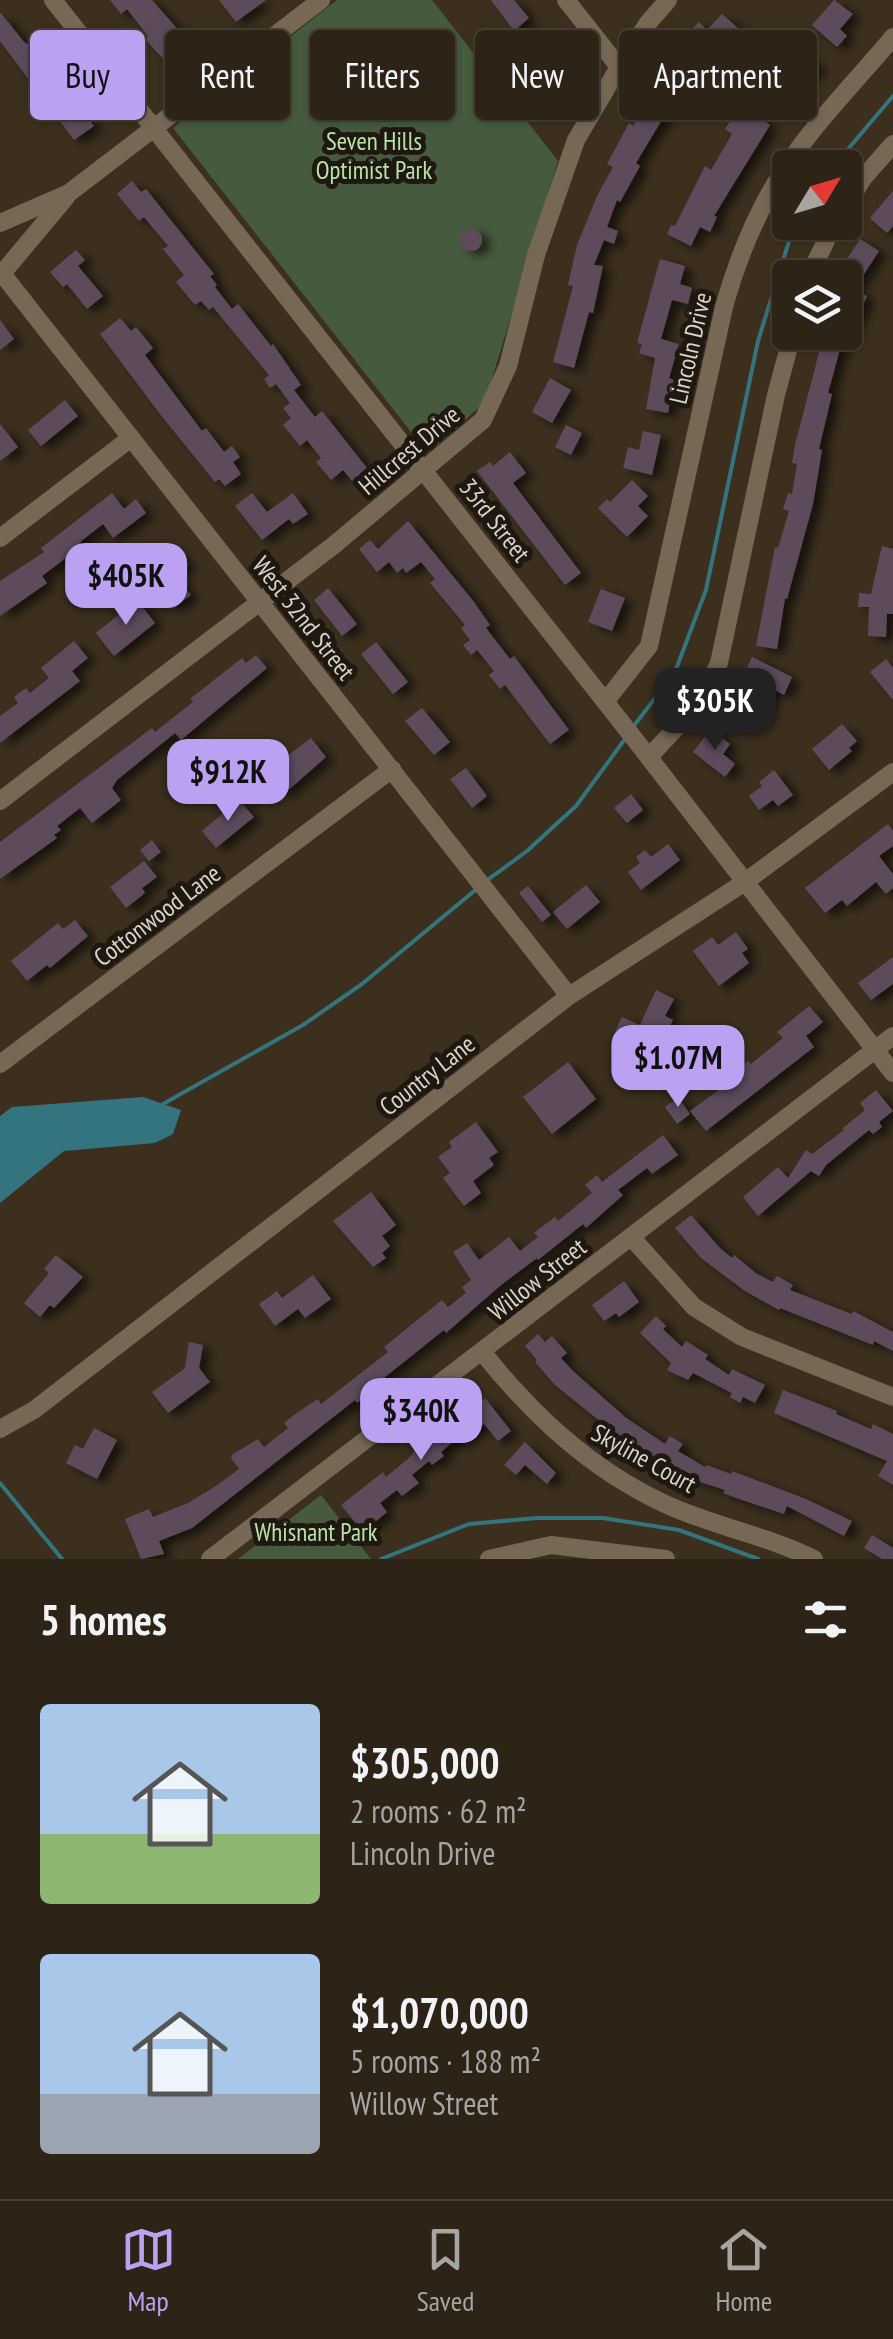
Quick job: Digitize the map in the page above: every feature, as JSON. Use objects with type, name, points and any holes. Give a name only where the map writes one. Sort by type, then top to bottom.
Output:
[{"type":"street","name":"33rd Street","points":[[52,0],[645,751],[893,1073]]},
{"type":"street","points":[[566,0],[619,67]]},
{"type":"street","name":"Hillcrest Drive","points":[[643,30],[668,0]]},
{"type":"street","points":[[1,274],[69,193],[318,1]]},
{"type":"street","name":"Lincoln Drive","points":[[605,702],[648,646],[738,256],[776,182],[893,38]]},
{"type":"street","name":"Hillcrest Drive","points":[[0,800],[260,602],[483,420],[498,395],[508,366],[535,258],[576,140],[619,67]]},
{"type":"street","points":[[862,181],[893,144]]},
{"type":"street","points":[[0,223],[69,193]]},
{"type":"street","name":"West 32nd Street","points":[[1,274],[569,996]]},
{"type":"street","points":[[645,751],[701,701],[719,664],[788,350]]},
{"type":"street","points":[[0,538],[131,438]]},
{"type":"street","name":"Cottonwood Lane","points":[[0,1064],[392,770]]},
{"type":"street","name":"Country Lane","points":[[0,1429],[34,1410],[569,996],[745,882],[893,772]]},
{"type":"street","name":"Willow Street","points":[[210,1559],[893,1036]]},
{"type":"street","points":[[632,1238],[694,1307],[739,1335],[893,1397]]},
{"type":"street","name":"Skyline Court","points":[[483,1352],[548,1427],[602,1469],[664,1504],[814,1559]]},
{"type":"street","points":[[489,1559],[552,1545],[666,1559]]},
{"type":"green space","name":"Seven Hills Optimist Park","points":[[337,0],[432,0],[475,55],[475,120],[526,120],[558,161],[485,402],[435,447],[422,446],[173,128],[183,120],[290,120],[290,37]]},
{"type":"green space","name":"Whisnant Park","points":[[321,1495],[371,1559],[238,1559]]},
{"type":"water","points":[[143,1097],[181,1110],[173,1134],[155,1143],[64,1151],[0,1203],[0,1116],[12,1107]]},
{"type":"building","points":[[110,0],[152,0],[178,30],[165,30],[165,61],[127,9],[121,14]]},
{"type":"building","points":[[219,0],[266,0],[236,22]]},
{"type":"building","points":[[491,0],[514,0],[529,18],[513,30]]},
{"type":"building","points":[[834,0],[853,14],[840,29],[847,36],[837,47],[812,25]]},
{"type":"building","points":[[0,12],[30,46],[30,81],[0,41]]},
{"type":"building","points":[[722,14],[739,29],[738,30],[707,30]]},
{"type":"building","points":[[699,22],[707,30],[691,30]]},
{"type":"building","points":[[59,120],[89,120],[94,126],[74,140]]},
{"type":"building","points":[[637,120],[662,120],[636,163],[640,166],[620,202],[617,200],[607,227],[618,231],[614,244],[604,240],[594,265],[603,266],[593,313],[589,312],[574,368],[553,362],[573,286],[568,285],[577,245],[613,167],[607,164],[629,123],[633,126]]},
{"type":"building","points":[[731,120],[763,120],[770,125],[714,216],[717,217],[710,232],[700,227],[691,246],[667,234],[671,225],[675,226],[705,166],[711,170],[732,134],[725,129]]},
{"type":"building","points":[[132,181],[141,192],[146,189],[214,274],[210,276],[215,287],[232,309],[238,304],[273,344],[301,385],[294,390],[315,417],[322,411],[367,468],[352,481],[343,470],[331,480],[316,462],[321,458],[307,440],[300,446],[283,425],[291,418],[283,408],[290,403],[276,384],[270,388],[264,379],[269,375],[213,307],[209,310],[201,301],[195,305],[176,282],[184,275],[163,249],[168,246],[144,217],[139,221],[117,194]]},
{"type":"building","points":[[893,191],[893,226],[887,233],[870,218]]},
{"type":"building","points":[[471,229],[479,232],[479,248],[471,251],[463,248],[460,240],[463,232]]},
{"type":"building","points":[[859,240],[879,251],[862,277],[862,260],[846,260]]},
{"type":"building","points":[[76,250],[85,260],[78,266],[103,296],[87,309],[67,284],[63,287],[50,272]]},
{"type":"building","points":[[660,259],[685,266],[680,284],[692,288],[688,304],[672,300],[661,339],[679,344],[669,378],[674,380],[668,413],[646,409],[655,358],[639,353],[642,344],[637,343]]},
{"type":"building","points":[[120,318],[131,331],[136,327],[153,348],[145,355],[202,431],[206,428],[224,452],[232,446],[240,457],[233,462],[241,474],[225,486],[219,479],[215,482],[100,334]]},
{"type":"building","points":[[0,320],[14,339],[0,350]]},
{"type":"building","points":[[820,350],[840,350],[828,393],[832,394],[819,449],[822,450],[813,504],[785,598],[777,649],[756,646],[775,547],[778,548],[789,511],[783,509],[788,493],[792,494],[797,464],[792,463]]},
{"type":"building","points":[[550,378],[571,390],[552,423],[532,412]]},
{"type":"building","points":[[65,400],[78,416],[41,446],[28,430]]},
{"type":"building","points":[[0,424],[18,447],[0,461]]},
{"type":"building","points":[[566,425],[582,433],[571,455],[555,447]]},
{"type":"building","points":[[643,431],[661,435],[652,475],[623,468],[628,447],[639,450]]},
{"type":"building","points":[[510,452],[526,473],[513,483],[581,573],[565,585],[477,471],[490,462],[493,466]]},
{"type":"building","points":[[632,480],[648,496],[638,506],[648,516],[627,537],[598,508]]},
{"type":"building","points":[[112,493],[124,509],[136,499],[146,513],[113,538],[103,524],[80,542],[82,546],[42,576],[47,583],[0,616],[0,581],[44,552],[41,548]]},
{"type":"building","points":[[252,493],[267,512],[293,493],[308,514],[293,524],[289,519],[262,540],[235,506]]},
{"type":"building","points":[[408,521],[474,602],[490,625],[486,628],[510,659],[514,656],[569,730],[550,744],[505,685],[500,689],[489,675],[494,671],[477,650],[471,655],[463,645],[470,640],[461,628],[465,625],[430,583],[435,579],[421,562],[406,573],[403,568],[397,573],[389,562],[377,572],[359,549],[370,540],[378,549]]},
{"type":"building","points":[[882,546],[893,549],[893,614],[887,614],[886,637],[868,636],[869,607],[858,607],[859,593],[871,594]]},
{"type":"building","points":[[176,551],[188,565],[175,575],[191,595],[174,608],[147,575]]},
{"type":"building","points":[[328,588],[357,624],[342,636],[314,600]]},
{"type":"building","points":[[601,589],[625,598],[612,631],[588,622]]},
{"type":"building","points":[[137,600],[155,623],[114,656],[96,633]]},
{"type":"building","points":[[74,641],[88,658],[72,671],[80,681],[0,743],[0,716],[18,703],[14,697],[26,688],[30,693],[49,678],[41,668]]},
{"type":"building","points":[[376,642],[408,682],[393,694],[361,654]]},
{"type":"building","points":[[256,655],[267,668],[181,740],[175,733],[117,780],[112,788],[121,800],[92,823],[80,808],[57,826],[61,830],[54,835],[57,838],[0,879],[0,842],[152,728],[155,732],[242,658],[246,663]]},
{"type":"building","points":[[752,657],[792,677],[784,695],[773,689],[763,711],[738,699]]},
{"type":"building","points":[[886,659],[893,668],[893,700],[870,672]]},
{"type":"building","points":[[422,708],[450,742],[434,755],[405,721]]},
{"type":"building","points":[[842,724],[857,741],[849,748],[852,751],[829,770],[812,749]]},
{"type":"building","points":[[711,729],[730,744],[723,754],[735,764],[725,777],[693,752]]},
{"type":"building","points":[[311,738],[326,757],[284,794],[267,771]]},
{"type":"building","points":[[466,768],[487,796],[472,808],[450,779]]},
{"type":"building","points":[[774,770],[793,795],[778,806],[773,800],[759,810],[749,796]]},
{"type":"building","points":[[631,794],[643,810],[627,823],[614,808]]},
{"type":"building","points":[[239,800],[254,817],[216,848],[202,831]]},
{"type":"building","points":[[888,824],[893,831],[893,846],[879,856],[893,874],[893,888],[886,894],[876,882],[847,906],[842,900],[825,913],[805,888]]},
{"type":"building","points":[[152,840],[161,852],[149,861],[140,850]]},
{"type":"building","points":[[668,844],[680,860],[641,890],[628,872],[640,863],[636,857],[645,850],[651,857]]},
{"type":"building","points":[[144,861],[157,877],[126,908],[110,887]]},
{"type":"building","points":[[586,885],[600,902],[567,929],[553,912]]},
{"type":"building","points":[[528,886],[551,915],[542,922],[519,893]]},
{"type":"building","points":[[75,920],[88,936],[50,968],[47,965],[27,981],[11,961],[58,923],[63,929]]},
{"type":"building","points":[[736,932],[748,949],[742,953],[749,963],[719,986],[693,951],[712,937],[718,945]]},
{"type":"building","points":[[893,957],[893,984],[871,1000],[858,983]]},
{"type":"building","points":[[656,990],[674,999],[665,1016],[673,1020],[655,1058],[612,1038],[622,1017],[640,1025]]},
{"type":"building","points":[[809,1006],[823,1022],[806,1036],[814,1047],[706,1131],[690,1111],[732,1080],[730,1076],[748,1061],[751,1064],[783,1038],[777,1032]]},
{"type":"building","points":[[568,1062],[596,1099],[552,1134],[523,1097]]},
{"type":"building","points":[[876,1090],[893,1111],[879,1122],[882,1127],[873,1134],[869,1130],[826,1165],[819,1176],[811,1171],[758,1216],[743,1197],[778,1167],[788,1178],[806,1150],[812,1154],[844,1130],[865,1110],[860,1103]]},
{"type":"building","points":[[678,1097],[690,1114],[677,1124],[665,1107]]},
{"type":"building","points":[[476,1122],[498,1152],[489,1158],[494,1165],[473,1181],[481,1193],[464,1206],[443,1178],[450,1173],[438,1157],[452,1147],[449,1142]]},
{"type":"building","points":[[663,1135],[678,1155],[652,1174],[647,1168],[618,1190],[623,1195],[586,1228],[583,1224],[501,1285],[357,1403],[355,1400],[192,1528],[159,1541],[164,1554],[141,1559],[125,1519],[149,1509],[153,1517],[216,1486],[239,1469],[231,1458],[233,1454],[258,1439],[264,1447],[288,1428],[284,1423],[318,1399],[321,1404],[388,1352],[384,1347],[442,1300],[448,1307],[466,1293],[462,1287],[471,1280],[453,1252],[467,1243],[479,1260],[509,1237],[520,1251],[538,1237],[534,1233],[555,1217],[558,1221],[592,1193],[585,1185],[597,1175],[602,1182]]},
{"type":"building","points":[[371,1192],[396,1225],[382,1236],[390,1246],[382,1253],[386,1258],[373,1267],[333,1221]]},
{"type":"building","points":[[691,1215],[720,1248],[757,1274],[773,1282],[777,1276],[793,1285],[790,1290],[852,1314],[853,1311],[893,1332],[893,1351],[779,1310],[745,1291],[701,1258],[675,1228]]},
{"type":"building","points":[[56,1255],[83,1277],[40,1317],[24,1303],[49,1273],[44,1269]]},
{"type":"building","points":[[313,1275],[331,1299],[305,1318],[298,1309],[275,1326],[259,1304],[277,1291],[282,1298]]},
{"type":"building","points":[[624,1281],[639,1302],[619,1317],[616,1313],[604,1321],[592,1305]]},
{"type":"building","points":[[656,1316],[682,1347],[686,1341],[729,1375],[732,1369],[765,1385],[755,1403],[743,1397],[740,1403],[730,1397],[732,1393],[693,1373],[688,1380],[667,1370],[671,1363],[640,1333]]},
{"type":"building","points":[[538,1334],[545,1342],[552,1336],[567,1353],[561,1358],[572,1370],[625,1417],[665,1444],[670,1436],[683,1444],[678,1451],[705,1467],[731,1474],[732,1471],[852,1521],[844,1536],[787,1506],[784,1514],[739,1499],[642,1455],[555,1385],[535,1362],[525,1346]]},
{"type":"building","points":[[189,1342],[203,1345],[199,1368],[210,1382],[168,1413],[152,1392],[185,1368]]},
{"type":"building","points":[[783,1390],[871,1429],[873,1424],[893,1434],[893,1485],[878,1476],[887,1461],[774,1413]]},
{"type":"building","points":[[485,1398],[511,1431],[498,1441],[484,1424],[462,1441],[459,1437],[441,1452],[444,1456],[432,1465],[429,1461],[412,1475],[419,1483],[402,1496],[397,1490],[380,1503],[387,1512],[363,1532],[341,1505],[383,1472],[386,1477],[419,1445],[462,1416],[460,1412]]},
{"type":"building","points":[[94,1428],[117,1440],[97,1479],[66,1463],[75,1445],[83,1449]]},
{"type":"building","points":[[525,1442],[556,1473],[547,1484],[525,1465],[516,1475],[504,1465]]},
{"type":"building","points":[[872,1535],[893,1548],[893,1559],[882,1559],[864,1548]]},
{"type":"waterway","points":[[847,150],[893,96]]},
{"type":"waterway","points":[[633,727],[675,672],[706,590],[758,341],[789,240]]},
{"type":"waterway","points":[[486,881],[527,851],[576,806],[625,739]]},
{"type":"waterway","points":[[163,1104],[303,1025],[362,984],[479,887]]},
{"type":"waterway","points":[[0,1483],[62,1559]]},
{"type":"waterway","points":[[381,1559],[469,1524],[537,1518],[603,1518],[679,1530],[758,1559]]}]
